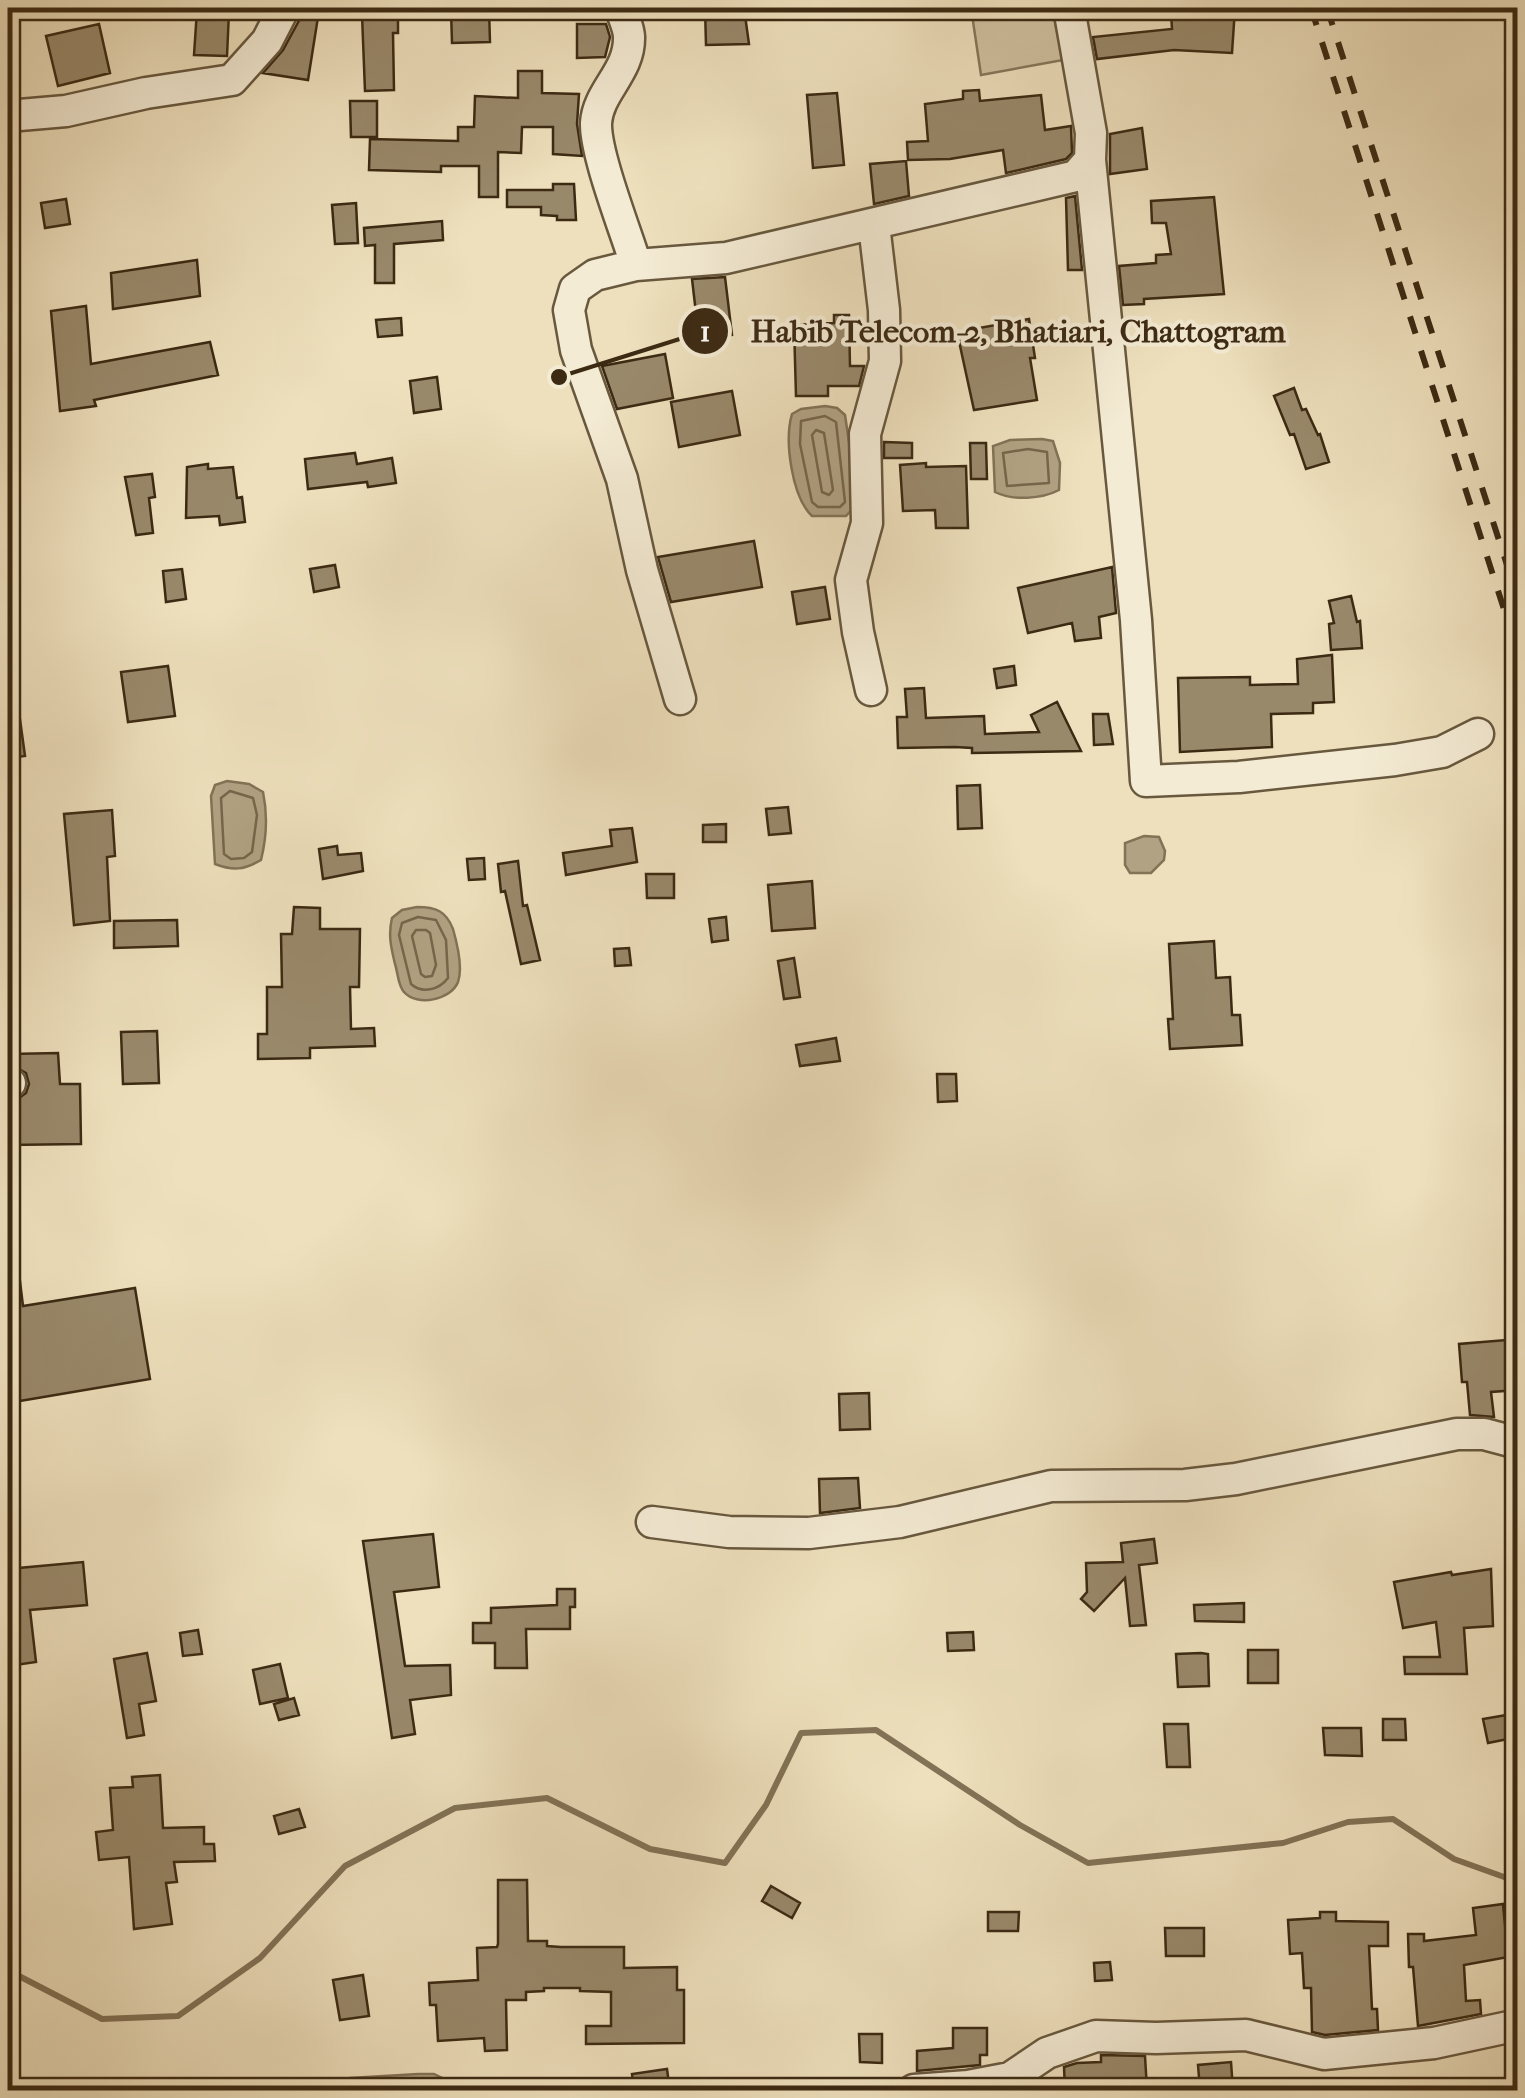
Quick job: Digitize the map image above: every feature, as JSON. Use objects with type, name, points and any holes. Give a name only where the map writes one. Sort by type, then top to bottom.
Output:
[{"type":"street","points":[[8,116],[66,110],[232,80],[266,40],[284,8]]},
{"type":"street","points":[[621,8],[629,36],[624,69],[603,99],[596,124],[605,168],[636,265]]},
{"type":"street","points":[[1069,8],[1090,132],[1136,620],[1146,781],[1240,777],[1395,760],[1442,752],[1478,734]]},
{"type":"street","points":[[680,699],[642,570],[622,479],[576,350],[569,310],[575,289],[595,274],[636,265],[726,258],[1076,176],[1090,160]]},
{"type":"street","points":[[871,690],[851,580],[867,523],[865,434],[885,361],[884,310],[874,225]]},
{"type":"street","points":[[652,1522],[729,1532],[810,1534],[900,1522],[1051,1486],[1185,1485],[1236,1479],[1457,1434],[1484,1434],[1518,1443]]},
{"type":"street","points":[[914,2090],[1012,2084],[1047,2052],[1096,2036],[1246,2036],[1324,2054],[1434,2043],[1518,2025]]},
{"type":"shaded area","points":[[971,8],[1052,8],[1063,60],[981,75]]},
{"type":"water","points":[[825,406],[837,408],[845,415],[856,489],[855,506],[846,516],[812,516],[799,496],[792,468],[792,414]]},
{"type":"water","points":[[1010,440],[1053,441],[1060,463],[1059,490],[1027,498],[995,492],[993,446]]},
{"type":"water","points":[[227,781],[249,784],[263,792],[265,843],[261,860],[249,866],[227,868],[215,864],[211,796],[215,785]]},
{"type":"water","points":[[1144,836],[1159,837],[1164,860],[1151,873],[1130,873],[1125,865],[1125,843]]},
{"type":"water","points":[[417,907],[444,914],[458,948],[458,982],[448,993],[433,999],[417,999],[404,992],[391,946],[392,918],[402,910]]},
{"type":"water","points":[[434,2074],[444,2079],[448,2090],[345,2090],[350,2078]]},
{"type":"building","points":[[705,8],[744,8],[749,44],[706,45]]},
{"type":"building","points":[[1195,8],[1235,8],[1232,53],[1174,50],[1097,59],[1093,37],[1172,29],[1171,13],[1195,12]]},
{"type":"building","points":[[489,9],[490,42],[452,43],[451,10]]},
{"type":"building","points":[[197,10],[229,12],[227,56],[194,55]]},
{"type":"building","points":[[362,15],[398,15],[398,33],[393,33],[394,90],[365,91]]},
{"type":"building","points":[[301,17],[318,17],[308,80],[263,73],[283,50]]},
{"type":"building","points":[[99,24],[110,73],[58,86],[46,36]]},
{"type":"building","points":[[577,24],[606,24],[610,37],[605,57],[577,58]]},
{"type":"building","points":[[518,71],[542,71],[542,93],[579,94],[577,124],[582,156],[553,154],[553,127],[522,127],[521,153],[498,152],[498,197],[479,197],[479,166],[441,166],[441,172],[369,170],[370,139],[458,141],[458,127],[474,127],[475,96],[518,98]]},
{"type":"building","points":[[979,90],[980,101],[1041,95],[1045,130],[1071,126],[1072,153],[1066,159],[1006,173],[1003,150],[950,159],[908,160],[907,142],[928,141],[925,104],[963,99],[963,91]]},
{"type":"building","points":[[837,93],[844,165],[813,168],[807,95]]},
{"type":"building","points":[[350,101],[377,101],[377,137],[351,137]]},
{"type":"building","points":[[1142,128],[1147,169],[1110,174],[1110,134]]},
{"type":"building","points":[[906,161],[909,196],[874,204],[870,164]]},
{"type":"building","points":[[553,184],[574,184],[576,220],[541,215],[541,207],[507,207],[507,190],[553,190]]},
{"type":"building","points":[[1075,196],[1082,270],[1068,270],[1066,198]]},
{"type":"building","points":[[1214,197],[1224,294],[1144,299],[1144,304],[1123,305],[1119,266],[1156,263],[1156,255],[1171,254],[1166,223],[1152,223],[1151,201]]},
{"type":"building","points":[[66,199],[70,224],[45,228],[41,203]]},
{"type":"building","points":[[356,203],[358,243],[335,244],[332,205]]},
{"type":"building","points":[[442,221],[443,240],[394,244],[394,283],[375,283],[375,245],[365,246],[364,228]]},
{"type":"building","points":[[197,260],[200,296],[113,309],[111,273]]},
{"type":"building","points":[[725,277],[732,335],[699,339],[692,279]]},
{"type":"building","points":[[86,306],[91,364],[210,342],[218,375],[94,400],[96,406],[60,411],[51,311]]},
{"type":"building","points":[[834,315],[849,315],[850,366],[864,366],[859,386],[828,386],[828,396],[796,396],[794,325],[834,323]]},
{"type":"building","points":[[401,318],[402,335],[378,337],[376,320]]},
{"type":"building","points":[[1029,319],[1037,400],[974,410],[957,332]]},
{"type":"building","points":[[665,354],[673,398],[617,409],[602,366]]},
{"type":"building","points":[[437,377],[441,409],[414,413],[410,381]]},
{"type":"building","points":[[1294,388],[1302,410],[1306,409],[1320,434],[1329,462],[1306,469],[1294,434],[1290,435],[1274,396]]},
{"type":"building","points":[[732,391],[740,435],[679,447],[671,402]]},
{"type":"building","points":[[884,442],[912,443],[912,458],[884,458]]},
{"type":"building","points":[[970,443],[986,443],[987,479],[971,479]]},
{"type":"building","points":[[355,453],[357,464],[392,458],[396,483],[308,489],[305,459]]},
{"type":"building","points":[[926,463],[926,467],[966,466],[968,528],[936,528],[935,510],[903,511],[900,465]]},
{"type":"building","points":[[208,464],[208,469],[233,467],[245,522],[220,525],[219,516],[186,518],[187,467]]},
{"type":"building","points":[[152,474],[155,497],[149,498],[153,533],[136,535],[125,477]]},
{"type":"building","points":[[754,541],[762,587],[671,602],[658,557]]},
{"type":"building","points":[[335,565],[339,587],[314,592],[310,569]]},
{"type":"building","points":[[1112,567],[1116,613],[1099,617],[1101,638],[1075,641],[1072,623],[1028,633],[1018,588]]},
{"type":"building","points":[[182,569],[186,599],[166,602],[163,571]]},
{"type":"building","points":[[825,587],[830,619],[797,624],[792,592]]},
{"type":"building","points":[[1351,596],[1357,622],[1360,621],[1362,648],[1331,650],[1329,624],[1334,623],[1329,601]]},
{"type":"building","points":[[1332,655],[1334,702],[1313,703],[1313,713],[1271,714],[1272,747],[1180,752],[1178,678],[1250,677],[1250,685],[1298,684],[1297,659]]},
{"type":"building","points":[[168,666],[175,716],[128,722],[121,672]]},
{"type":"building","points":[[1014,666],[1016,685],[997,688],[994,669]]},
{"type":"building","points":[[924,688],[926,718],[984,716],[985,734],[1039,732],[1031,715],[1057,702],[1081,751],[972,753],[972,748],[898,748],[897,717],[907,717],[905,689]]},
{"type":"building","points":[[18,705],[25,756],[8,758],[8,706]]},
{"type":"building","points":[[1093,714],[1108,714],[1113,744],[1094,745]]},
{"type":"building","points":[[980,785],[982,828],[958,829],[957,786]]},
{"type":"building","points":[[788,807],[791,833],[769,835],[766,809]]},
{"type":"building","points":[[112,810],[115,856],[107,857],[110,921],[74,925],[64,814]]},
{"type":"building","points":[[726,824],[726,842],[703,842],[703,825]]},
{"type":"building","points":[[632,828],[637,862],[566,875],[563,853],[612,846],[610,830]]},
{"type":"building","points":[[337,846],[338,855],[361,853],[363,871],[323,879],[319,849]]},
{"type":"building","points":[[484,858],[485,879],[469,880],[467,859]]},
{"type":"building","points":[[518,861],[523,906],[527,905],[540,960],[521,964],[505,891],[501,892],[498,864]]},
{"type":"building","points":[[646,874],[674,874],[674,898],[647,898]]},
{"type":"building","points":[[812,881],[815,928],[772,931],[768,885]]},
{"type":"building","points":[[294,907],[320,908],[320,929],[360,929],[359,987],[350,987],[351,1029],[374,1028],[375,1046],[310,1048],[310,1058],[258,1059],[258,1034],[267,1034],[267,987],[282,987],[281,934],[292,934]]},
{"type":"building","points":[[726,917],[728,940],[712,942],[709,919]]},
{"type":"building","points":[[177,920],[178,946],[114,948],[114,921]]},
{"type":"building","points":[[1214,941],[1216,978],[1230,977],[1232,1015],[1240,1015],[1242,1045],[1170,1049],[1168,1019],[1173,1019],[1169,944]]},
{"type":"building","points":[[629,948],[631,965],[615,966],[614,949]]},
{"type":"building","points":[[794,958],[800,997],[784,999],[778,961]]},
{"type":"building","points":[[157,1031],[159,1083],[123,1084],[121,1032]]},
{"type":"building","points":[[836,1038],[840,1061],[800,1066],[796,1045]]},
{"type":"building","points":[[58,1053],[60,1084],[80,1084],[81,1144],[8,1145],[8,1122],[16,1122],[16,1100],[26,1093],[29,1084],[26,1073],[10,1064],[10,1054]]},
{"type":"building","points":[[937,1074],[956,1074],[957,1101],[938,1102]]},
{"type":"building","points":[[18,1265],[23,1306],[135,1288],[150,1379],[8,1403],[8,1266]]},
{"type":"building","points":[[1518,1339],[1518,1390],[1491,1392],[1494,1417],[1470,1415],[1459,1344]]},
{"type":"building","points":[[869,1393],[870,1429],[840,1430],[839,1394]]},
{"type":"building","points":[[858,1478],[860,1508],[820,1513],[819,1479]]},
{"type":"building","points":[[433,1534],[439,1587],[394,1592],[405,1666],[450,1665],[451,1695],[410,1700],[415,1734],[392,1738],[363,1541]]},
{"type":"building","points":[[1154,1539],[1157,1563],[1139,1565],[1146,1625],[1130,1626],[1125,1578],[1094,1611],[1081,1599],[1087,1592],[1086,1563],[1123,1562],[1121,1543]]},
{"type":"building","points":[[83,1562],[87,1605],[30,1610],[36,1662],[8,1666],[8,1569]]},
{"type":"building","points":[[1491,1569],[1493,1626],[1464,1628],[1467,1674],[1405,1674],[1404,1657],[1440,1657],[1436,1622],[1403,1628],[1394,1582]]},
{"type":"building","points":[[557,1589],[575,1589],[570,1629],[526,1629],[527,1668],[495,1668],[495,1643],[473,1643],[473,1623],[491,1623],[491,1608],[557,1605]]},
{"type":"building","points":[[1244,1603],[1244,1622],[1195,1621],[1194,1605]]},
{"type":"building","points":[[198,1630],[202,1654],[183,1656],[180,1633]]},
{"type":"building","points":[[973,1632],[974,1650],[948,1651],[947,1633]]},
{"type":"building","points":[[1248,1650],[1278,1650],[1278,1683],[1248,1683]]},
{"type":"building","points":[[147,1653],[156,1701],[139,1704],[144,1735],[127,1738],[114,1659]]},
{"type":"building","points":[[1176,1654],[1208,1654],[1209,1686],[1178,1687]]},
{"type":"building","points":[[280,1664],[288,1698],[260,1704],[253,1670]]},
{"type":"building","points":[[294,1698],[299,1715],[279,1720],[274,1704]]},
{"type":"building","points":[[1518,1713],[1518,1737],[1488,1743],[1483,1719]]},
{"type":"building","points":[[1383,1719],[1405,1719],[1406,1740],[1383,1740]]},
{"type":"building","points":[[1164,1724],[1188,1724],[1190,1767],[1167,1767]]},
{"type":"building","points":[[1323,1728],[1361,1728],[1362,1756],[1325,1755]]},
{"type":"building","points":[[160,1775],[163,1828],[204,1827],[204,1844],[214,1844],[215,1861],[174,1862],[177,1882],[166,1883],[172,1924],[134,1929],[129,1857],[99,1860],[96,1832],[113,1830],[110,1788],[133,1787],[132,1777]]},
{"type":"building","points":[[299,1809],[305,1827],[279,1834],[274,1816]]},
{"type":"building","points":[[498,1880],[527,1880],[528,1941],[547,1941],[547,1946],[561,1947],[624,1947],[624,1968],[677,1967],[677,1990],[684,1990],[684,2043],[586,2044],[586,2026],[611,2026],[611,1992],[580,1988],[544,1988],[526,1992],[526,2000],[506,2000],[507,2050],[485,2051],[484,2038],[438,2041],[436,2005],[430,2005],[429,1983],[478,1980],[477,1948],[498,1944]]},
{"type":"building","points":[[771,1886],[800,1903],[792,1918],[762,1901]]},
{"type":"building","points":[[1503,1904],[1508,1957],[1464,1965],[1466,2001],[1480,2000],[1481,2014],[1418,2026],[1408,1934],[1424,1934],[1424,1941],[1476,1935],[1473,1908]]},
{"type":"building","points":[[988,1912],[1019,1912],[1018,1931],[988,1931]]},
{"type":"building","points":[[1320,1912],[1336,1912],[1336,1921],[1388,1922],[1388,1946],[1369,1946],[1372,2009],[1377,2009],[1378,2030],[1325,2035],[1312,2032],[1311,1988],[1304,1988],[1302,1953],[1290,1954],[1288,1920],[1320,1918]]},
{"type":"building","points":[[1165,1928],[1204,1928],[1204,1956],[1166,1956]]},
{"type":"building","points":[[1110,1962],[1112,1980],[1095,1981],[1094,1963]]},
{"type":"building","points":[[363,1975],[369,2016],[340,2020],[333,1980]]},
{"type":"building","points":[[953,2028],[987,2028],[987,2055],[980,2055],[980,2065],[917,2071],[917,2051],[953,2048]]},
{"type":"building","points":[[859,2034],[882,2034],[882,2063],[860,2062]]},
{"type":"building","points":[[1101,2055],[1145,2056],[1147,2090],[1065,2090],[1064,2067],[1101,2062]]},
{"type":"building","points":[[1231,2062],[1233,2090],[1200,2090],[1198,2065]]},
{"type":"building","points":[[667,2069],[669,2084],[634,2090],[632,2074]]},
{"type":"waterway","points":[[8,1979],[17,1975],[102,2019],[178,2016],[260,1958],[345,1866],[455,1808],[547,1798],[650,1849],[725,1863],[766,1805],[801,1733],[876,1730],[1020,1825],[1088,1863],[1283,1843],[1348,1822],[1393,1819],[1454,1859],[1518,1882]]},
{"type":"railway","points":[[1311,8],[1518,653]]},
{"type":"railway","points":[[1327,8],[1518,599]]},
{"type":"place","name":"Habib Telecom-2, Bhatiari, Chattogram","points":[[559,377]]}]
